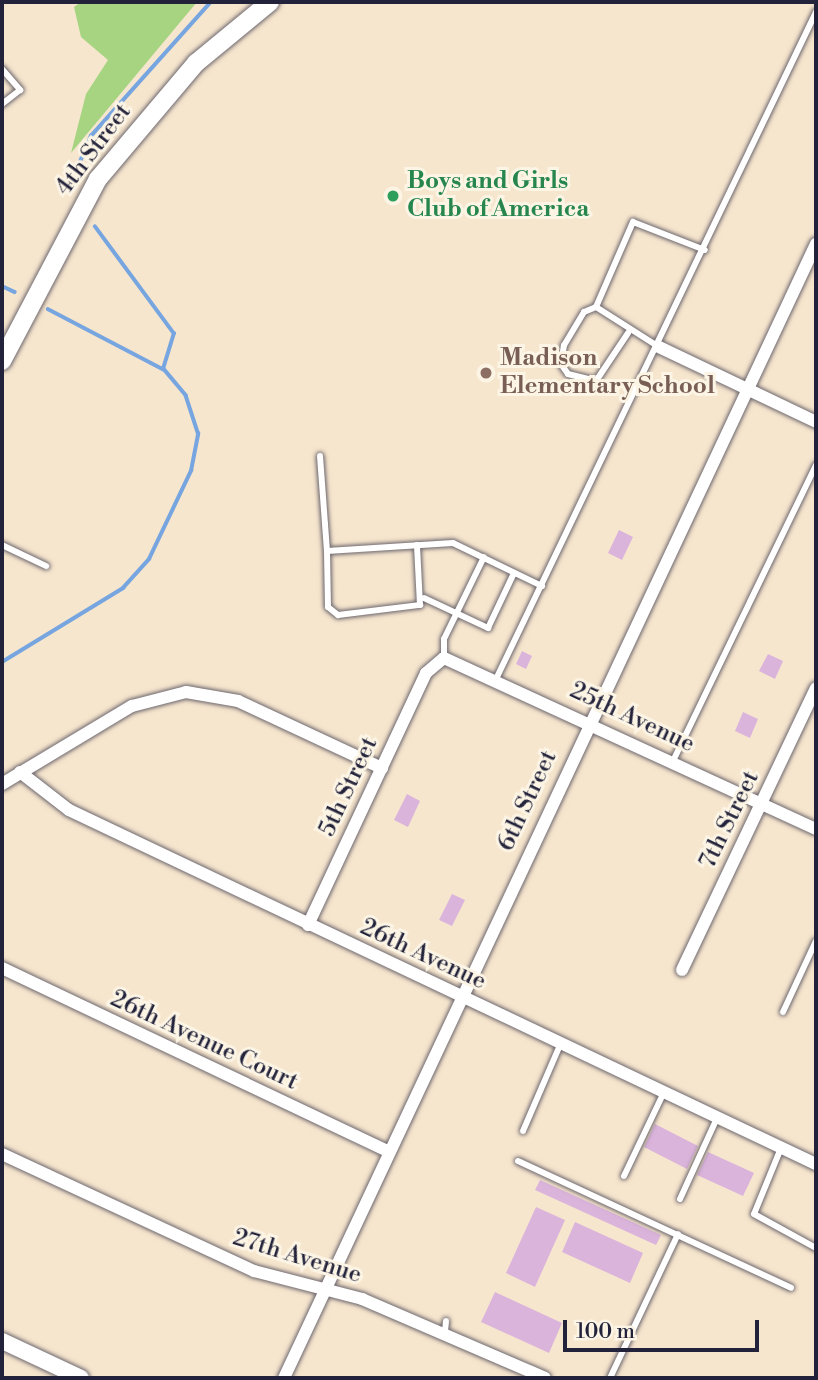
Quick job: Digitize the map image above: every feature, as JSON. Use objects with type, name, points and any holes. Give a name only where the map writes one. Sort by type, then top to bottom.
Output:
[{"type":"main road","name":"4th Street","points":[[2,361],[76,215],[98,180],[196,63],[270,2]]},
{"type":"street","name":"6th Street","points":[[284,1378],[460,995],[816,244]]},
{"type":"street","points":[[659,347],[816,422]]},
{"type":"street","name":"25th Avenue","points":[[444,658],[497,677],[816,829]]},
{"type":"street","name":"5th Street","points":[[308,925],[430,668],[444,658]]},
{"type":"street","name":"7th Street","points":[[682,970],[816,688]]},
{"type":"street","points":[[2,783],[132,706],[186,692],[238,701],[382,768]]},
{"type":"street","name":"26th Avenue","points":[[20,772],[69,810],[816,1164]]},
{"type":"street","name":"26th Avenue Court","points":[[2,968],[388,1151]]},
{"type":"street","name":"27th Avenue","points":[[2,1154],[254,1271],[446,1326],[545,1378]]},
{"type":"street","points":[[2,1340],[81,1378]]},
{"type":"lane","points":[[497,677],[659,347],[816,12]]},
{"type":"lane","points":[[2,69],[20,90],[2,104]]},
{"type":"lane","points":[[628,333],[596,381],[568,374],[561,363],[564,345],[584,312],[596,307],[634,222],[705,250]]},
{"type":"lane","points":[[596,307],[620,319],[628,333],[659,347]]},
{"type":"lane","points":[[320,456],[328,607],[338,615],[413,610],[424,598]]},
{"type":"lane","points":[[673,761],[816,465]]},
{"type":"lane","points":[[327,551],[453,543],[542,586]]},
{"type":"lane","points":[[2,545],[46,566]]},
{"type":"lane","points":[[416,545],[424,598]]},
{"type":"lane","points":[[444,658],[444,639],[484,558]]},
{"type":"lane","points":[[424,598],[488,628],[514,572]]},
{"type":"lane","points":[[783,1012],[816,941]]},
{"type":"lane","points":[[523,1131],[560,1045]]},
{"type":"lane","points":[[624,1176],[664,1092]]},
{"type":"lane","points":[[680,1199],[717,1118]]},
{"type":"lane","points":[[781,1148],[754,1214],[816,1248]]},
{"type":"lane","points":[[518,1161],[791,1288]]},
{"type":"lane","points":[[610,1378],[678,1234]]},
{"type":"green space","points":[[81,2],[197,2],[71,153],[86,94],[108,60],[81,37],[74,7]]},
{"type":"building","points":[[619,530],[633,537],[622,560],[608,553]]},
{"type":"building","points":[[522,651],[532,656],[526,669],[516,664]]},
{"type":"building","points":[[768,654],[783,661],[775,679],[759,671]]},
{"type":"building","points":[[743,712],[758,719],[750,738],[735,731]]},
{"type":"building","points":[[407,794],[420,801],[408,827],[394,820]]},
{"type":"building","points":[[452,894],[465,900],[452,926],[439,920]]},
{"type":"building","points":[[655,1124],[698,1146],[687,1169],[644,1147]]},
{"type":"building","points":[[708,1152],[754,1173],[743,1196],[697,1175]]},
{"type":"building","points":[[540,1180],[661,1235],[656,1245],[535,1190]]},
{"type":"building","points":[[536,1207],[565,1220],[535,1287],[506,1273]]},
{"type":"building","points":[[575,1222],[643,1253],[630,1283],[562,1252]]},
{"type":"building","points":[[495,1292],[562,1323],[549,1353],[481,1322]]},
{"type":"waterway","points":[[76,171],[91,136],[211,2]]},
{"type":"waterway","points":[[2,662],[123,588],[149,559],[191,471],[198,434],[186,396],[163,369],[174,334],[95,227]]},
{"type":"waterway","points":[[2,286],[15,292]]},
{"type":"waterway","points":[[48,309],[163,369]]},
{"type":"place","name":"Boys and Girls Club of America","points":[[393,196]]},
{"type":"place","name":"Madison Elementary School","points":[[486,373]]}]
